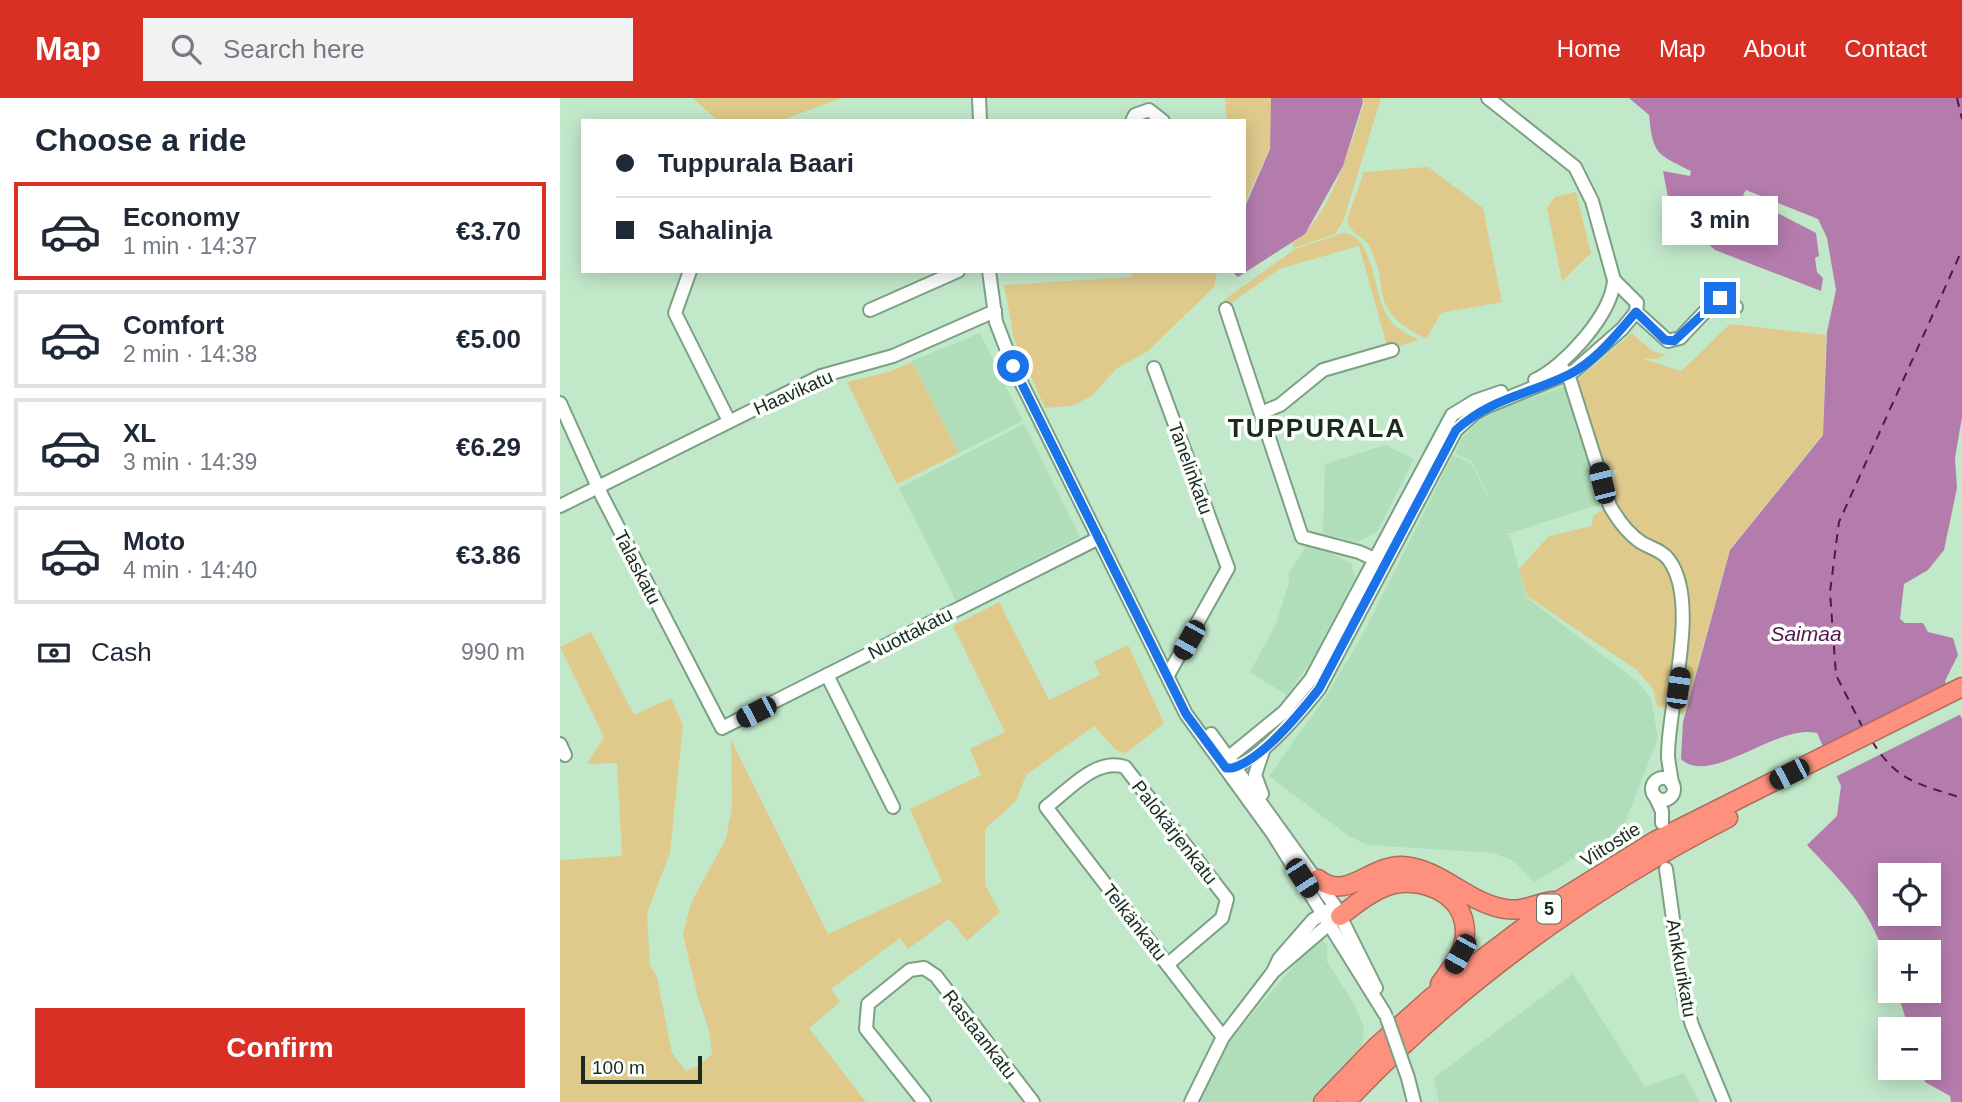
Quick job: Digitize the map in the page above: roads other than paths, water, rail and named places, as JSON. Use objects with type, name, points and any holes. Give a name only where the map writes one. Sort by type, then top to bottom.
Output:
[{"type":"highway","name":"Viitostie","points":[[1346,1102],[1444,1010],[1560,918],[1639,867],[1962,687]]},
{"type":"highway","name":"Viitostie","points":[[1323,1102],[1376,1047],[1432,997],[1560,900],[1655,841],[1962,700]]},
{"type":"highway","points":[[1318,880],[1330,888],[1339,889],[1383,868],[1401,866],[1442,879],[1484,902],[1508,910],[1560,900]]},
{"type":"highway","points":[[1332,914],[1373,881],[1394,874],[1442,879]]},
{"type":"highway","points":[[1332,914],[1370,894],[1400,883],[1416,883],[1444,893],[1454,902],[1465,930],[1460,954],[1432,997]]},
{"type":"street","points":[[979,98],[980,119]]},
{"type":"street","points":[[1230,764],[1265,745],[1293,721],[1319,689],[1342,651],[1440,433],[1452,415],[1475,401],[1564,370],[1600,351],[1636,312],[1637,303],[1614,280],[1588,189],[1575,167],[1488,98]]},
{"type":"street","points":[[1133,119],[1135,115],[1149,110],[1160,119]]},
{"type":"street","points":[[689,273],[676,313],[729,421]]},
{"type":"street","points":[[870,310],[953,273]]},
{"type":"street","points":[[989,273],[995,311],[1013,366],[1169,677],[1369,970],[1414,1102]]},
{"type":"street","points":[[1564,370],[1609,301],[1614,280]]},
{"type":"street","points":[[1636,312],[1668,341],[1680,338],[1716,300],[1724,299],[1736,307]]},
{"type":"street","points":[[1226,309],[1302,537],[1381,562]]},
{"type":"street","name":"Haavikatu","points":[[560,506],[821,376],[892,356],[976,316],[995,311]]},
{"type":"street","points":[[1261,413],[1280,405],[1323,370],[1392,350]]},
{"type":"street","name":"Tanelinkatu","points":[[1154,368],[1228,568],[1169,677]]},
{"type":"street","points":[[1564,370],[1614,514],[1640,542],[1670,560],[1681,596],[1681,665],[1668,757],[1671,790],[1662,817],[1652,788],[1668,757]]},
{"type":"street","name":"Talaskatu","points":[[560,403],[598,488],[722,728]]},
{"type":"street","name":"Nuottakatu","points":[[722,728],[1099,537]]},
{"type":"street","points":[[1230,764],[1299,696],[1381,562]]},
{"type":"street","points":[[827,675],[892,807]]},
{"type":"street","points":[[1265,745],[1257,762],[1255,775],[1272,816]]},
{"type":"street","name":"Palokärjenkatu","points":[[1046,807],[1101,765],[1113,763],[1125,767],[1227,900],[1222,918],[1168,964]]},
{"type":"street","points":[[1230,764],[1318,880],[1332,914]]},
{"type":"street","points":[[1656,780],[1667,779],[1671,790]]},
{"type":"street","points":[[1655,796],[1661,799],[1671,790]]},
{"type":"street","name":"Telkänkatu","points":[[1046,807],[1223,1037]]},
{"type":"street","name":"Ankkurikatu","points":[[1666,869],[1684,998],[1692,1025],[1724,1102]]},
{"type":"street","points":[[1191,1102],[1223,1037],[1273,972],[1332,914]]},
{"type":"street","name":"Rastaankatu","points":[[923,1102],[866,1029],[868,1004],[910,970],[924,968],[936,976],[1033,1102]]},
{"type":"water","points":[[1271,98],[1362,98],[1343,166],[1305,234],[1246,272],[1246,204],[1270,149]]},
{"type":"water","name":"Saimaa","points":[[1629,98],[1962,98],[1962,417],[1955,458],[1957,488],[1944,550],[1928,570],[1904,584],[1900,619],[1905,623],[1923,623],[1928,632],[1953,638],[1958,655],[1945,681],[1962,719],[1962,1102],[1951,1102],[1950,1096],[1924,1080],[1941,1080],[1941,1017],[1905,1017],[1901,1003],[1941,1003],[1941,940],[1878,940],[1857,902],[1807,845],[1837,816],[1841,786],[1817,733],[1782,737],[1726,761],[1709,765],[1694,766],[1681,759],[1683,722],[1730,550],[1823,435],[1827,332],[1836,290],[1827,238],[1818,219],[1746,190],[1743,195],[1816,233],[1819,256],[1815,258],[1817,272],[1823,278],[1821,291],[1715,250],[1679,218],[1672,218],[1663,171],[1690,176],[1691,171],[1659,152],[1652,138],[1649,115]]},
{"type":"district","name":"TUPPURALA","points":[[1317,428]]}]
